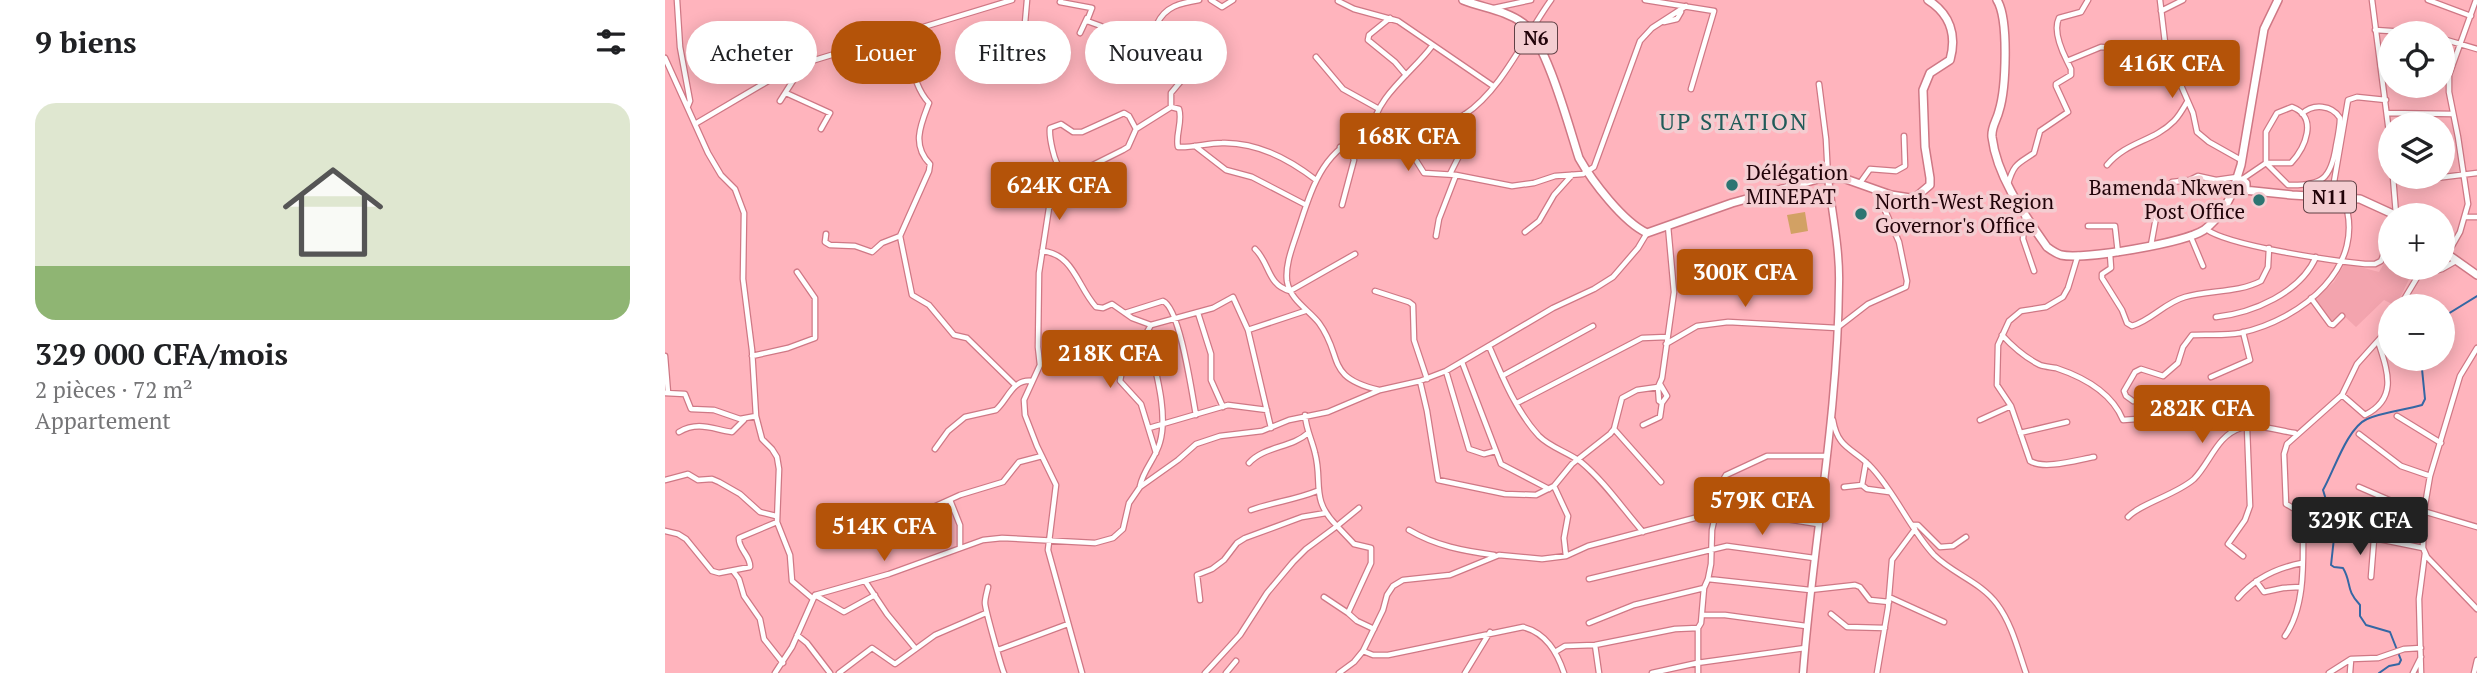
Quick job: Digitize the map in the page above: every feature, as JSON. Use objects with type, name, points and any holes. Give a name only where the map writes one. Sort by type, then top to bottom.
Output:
[{"type":"highway","name":"N6","points":[[1463,0],[1514,18],[1531,31],[1544,55],[1579,158],[1587,172],[1639,230],[1647,233]]},
{"type":"highway","points":[[1647,233],[1733,203],[1828,178],[1843,178],[1910,198],[1917,196],[1930,185],[1925,147],[1923,90],[1930,73],[1950,60],[1953,38],[1945,13],[1928,0]]},
{"type":"highway","points":[[1997,0],[2004,16],[2004,79],[2000,110],[1992,134],[1999,165],[2025,214],[2047,247],[2053,252],[2078,255],[2114,253],[2190,235],[2206,228],[2227,202],[2241,183],[2241,162],[2262,38],[2278,0]]},
{"type":"highway","name":"N11","points":[[2241,183],[2260,190],[2292,195],[2365,200],[2378,206]]},
{"type":"highway","points":[[2457,260],[2477,275]]},
{"type":"main road","points":[[1803,673],[1810,590],[1832,416],[1839,283],[1828,178]]},
{"type":"street","points":[[677,0],[680,47],[690,101],[687,107]]},
{"type":"street","points":[[941,22],[1012,0]]},
{"type":"street","points":[[1025,21],[1027,0]]},
{"type":"street","points":[[1061,0],[1067,5],[1092,8]]},
{"type":"street","points":[[1158,21],[1161,14],[1173,6],[1199,0]]},
{"type":"street","points":[[1211,0],[1223,7],[1233,0]]},
{"type":"street","points":[[1490,8],[1531,0]]},
{"type":"street","points":[[1380,390],[1352,381],[1339,369],[1318,323],[1290,291],[1287,281],[1289,257],[1316,180],[1340,147],[1373,130],[1450,120],[1465,114],[1493,86],[1551,0]]},
{"type":"street","points":[[1645,0],[1684,9],[1714,11],[1691,89]]},
{"type":"street","points":[[2008,184],[2014,167],[2034,153],[2040,131],[2068,112],[2056,86],[2071,75],[2057,33],[2057,22],[2059,18],[2081,12],[2088,0]]},
{"type":"street","points":[[2160,0],[2164,43],[2201,136],[2241,162]]},
{"type":"street","points":[[2161,11],[2183,0]]},
{"type":"street","points":[[2372,0],[2387,112]]},
{"type":"street","points":[[2428,0],[2471,16]]},
{"type":"street","points":[[2453,112],[2449,75],[2476,0]]},
{"type":"street","points":[[1338,1],[1354,9],[1390,18],[1493,86]]},
{"type":"street","points":[[1087,21],[1092,8]]},
{"type":"street","points":[[1080,33],[1092,8]]},
{"type":"street","points":[[1404,125],[1407,146],[1424,173],[1453,174],[1512,186],[1587,172],[1594,167],[1640,41],[1647,31],[1684,9]]},
{"type":"street","points":[[1390,18],[1369,35],[1368,40],[1395,62],[1406,75]]},
{"type":"street","points":[[2067,61],[2101,47],[2126,49],[2164,43]]},
{"type":"street","points":[[2455,43],[2477,49]]},
{"type":"street","points":[[1373,130],[1374,119],[1380,109],[1432,46]]},
{"type":"street","points":[[1316,57],[1343,89],[1380,109]]},
{"type":"street","points":[[665,58],[714,164],[740,198],[744,213],[743,279],[756,416],[762,439],[777,457],[777,519],[790,555],[792,581],[813,596],[844,611],[875,595]]},
{"type":"street","points":[[695,124],[763,84]]},
{"type":"street","points":[[780,101],[791,84]]},
{"type":"street","points":[[917,84],[929,103],[919,124],[921,153],[930,167],[900,236],[912,295],[929,305],[954,335],[967,338],[1015,385]]},
{"type":"street","points":[[1171,107],[1171,93],[1178,84]]},
{"type":"street","points":[[1819,84],[1828,178]]},
{"type":"street","points":[[786,93],[830,113],[821,129]]},
{"type":"street","points":[[2133,401],[2124,391],[2136,370],[2162,376],[2178,363],[2183,347],[2192,335],[2229,335],[2282,319],[2328,282],[2343,261],[2350,221],[2334,182],[2348,100],[2357,97],[2386,100]]},
{"type":"street","points":[[2107,165],[2120,151],[2169,126],[2187,102]]},
{"type":"street","points":[[1082,673],[1049,554],[1056,485],[1025,415],[1024,400],[1040,365],[1039,273],[1042,251],[1049,208],[1062,191],[1085,169],[1128,147],[1136,129],[1171,107]]},
{"type":"street","points":[[1171,107],[1179,110],[1180,114],[1178,147],[1234,144],[1272,152],[1293,162],[1316,180]]},
{"type":"street","points":[[2162,191],[2172,182],[2198,176],[2241,183],[2266,163],[2291,163],[2300,153],[2307,138],[2305,120],[2293,107],[2277,113],[2266,132],[2266,163],[2288,185],[2313,185],[2328,175],[2340,123],[2338,114],[2328,107],[2309,108],[2302,114]]},
{"type":"street","points":[[1085,169],[1060,167],[1052,145],[1050,128],[1061,124],[1073,132],[1081,132],[1124,113],[1129,116],[1136,129]]},
{"type":"street","points":[[1436,236],[1453,174],[1472,130],[1465,114]]},
{"type":"street","points":[[2455,125],[2468,204],[2466,217],[2455,239]]},
{"type":"street","points":[[1859,184],[1870,169],[1896,171],[1905,166],[1904,136]]},
{"type":"street","points":[[1195,146],[1226,170],[1252,177],[1306,205]]},
{"type":"street","points":[[1340,147],[1352,155],[1354,160],[1342,205]]},
{"type":"street","points":[[2455,174],[2477,173]]},
{"type":"street","points":[[1525,232],[1539,220],[1554,195],[1572,174]]},
{"type":"street","points":[[1666,344],[1689,329],[1728,322],[1836,328],[1868,304],[1906,286],[1899,242],[1876,190]]},
{"type":"street","points":[[2151,245],[2157,212]]},
{"type":"street","points":[[2025,214],[2023,239],[2034,271]]},
{"type":"street","points":[[2466,217],[2477,217]]},
{"type":"street","points":[[1643,425],[1660,417],[1667,396],[1659,385],[1674,292],[1668,225]]},
{"type":"street","points":[[2088,226],[2115,226],[2111,268],[2102,274],[2102,278],[2127,323],[2132,326],[2147,321],[2160,308],[2181,298],[2261,281],[2268,267],[2269,248]]},
{"type":"street","points":[[2206,228],[2221,237],[2269,248],[2343,261],[2378,262]]},
{"type":"street","points":[[813,596],[983,540],[1002,538],[1095,543],[1113,538],[1123,529],[1129,503],[1140,487],[1196,444],[1220,436],[1262,431],[1305,415],[1328,412],[1380,390],[1420,382],[1445,371],[1612,278],[1638,248],[1647,233]]},
{"type":"street","points":[[826,234],[825,242],[830,245],[855,246],[872,252],[885,242],[900,236]]},
{"type":"street","points":[[2190,235],[2203,266]]},
{"type":"street","points":[[1255,249],[1261,254],[1272,280],[1290,291],[1355,254]]},
{"type":"street","points":[[1042,251],[1054,252],[1066,261],[1096,307],[1103,308],[1112,304],[1151,325]]},
{"type":"street","points":[[2078,255],[2063,297],[2046,307],[2021,311],[2009,321],[1997,349],[1996,382],[2011,406],[2030,461],[2050,466],[2058,462],[2094,457]]},
{"type":"street","points":[[2216,317],[2236,315],[2271,302],[2302,278],[2316,257]]},
{"type":"street","points":[[2407,294],[2418,276],[2442,269],[2457,260]]},
{"type":"street","points":[[752,356],[788,348],[815,338],[815,298],[797,272]]},
{"type":"street","points":[[1375,291],[1413,305],[1414,340],[1427,379]]},
{"type":"street","points":[[1140,487],[1143,475],[1156,453],[1164,423],[1147,335],[1147,328],[1151,325],[1213,308],[1232,296],[1248,330],[1271,428]]},
{"type":"street","points":[[2311,298],[2330,324],[2333,325],[2342,316]]},
{"type":"street","points":[[1125,313],[1166,302],[1177,319],[1196,415]]},
{"type":"street","points":[[1248,330],[1305,311]]},
{"type":"street","points":[[1198,313],[1212,354],[1211,380],[1223,407]]},
{"type":"street","points":[[1502,376],[1593,326]]},
{"type":"street","points":[[2211,377],[2250,360],[2243,332]]},
{"type":"street","points":[[1147,335],[1125,355],[1120,380],[1141,404],[1156,453]]},
{"type":"street","points":[[2002,335],[2039,365],[2055,368],[2101,391],[2112,401],[2123,420],[2137,419],[2151,412]]},
{"type":"street","points":[[1517,403],[1642,338],[1667,337]]},
{"type":"street","points":[[2285,636],[2296,618],[2302,563],[2302,516],[2288,506],[2286,501],[2285,448],[2296,433],[2342,395],[2357,364],[2378,340]]},
{"type":"street","points":[[1489,346],[1517,403],[1542,439],[1578,460],[1643,531]]},
{"type":"street","points":[[2421,673],[2419,599],[2424,551],[2424,511],[2430,476],[2460,376],[2477,348]]},
{"type":"street","points":[[665,356],[666,393],[685,394],[691,409],[714,410],[740,419],[756,416]]},
{"type":"street","points":[[1462,362],[1495,451],[1504,466],[1551,488],[1566,508],[1566,556]]},
{"type":"street","points":[[1445,371],[1469,449],[1484,454],[1495,451]]},
{"type":"street","points":[[2342,395],[2365,415],[2375,409],[2385,397],[2389,378],[2387,371]]},
{"type":"street","points":[[935,449],[948,431],[965,417],[996,410],[1015,385],[1024,381],[1032,382]]},
{"type":"street","points":[[1420,382],[1438,480],[1505,494],[1532,495],[1551,488],[1572,464],[1614,429],[1622,398],[1637,390],[1659,385]]},
{"type":"street","points":[[1149,428],[1233,405],[1267,410]]},
{"type":"street","points":[[1980,420],[2011,406]]},
{"type":"street","points":[[1305,415],[1316,454],[1317,491],[1326,513],[1354,544],[1370,547],[1372,553],[1371,563],[1348,613]]},
{"type":"street","points":[[1832,416],[1837,438],[1842,445],[1866,463],[1934,554],[1947,566],[1983,589],[1996,602],[2006,617],[2026,673]]},
{"type":"street","points":[[2397,416],[2441,443]]},
{"type":"street","points":[[679,432],[688,426],[702,425],[733,432],[745,419]]},
{"type":"street","points":[[2020,432],[2067,422]]},
{"type":"street","points":[[2128,517],[2189,483],[2221,442],[2236,430],[2247,427],[2296,433]]},
{"type":"street","points":[[2243,556],[2228,544],[2245,520],[2250,506],[2247,427]]},
{"type":"street","points":[[1614,429],[1661,482]]},
{"type":"street","points":[[1249,463],[1254,458],[1297,441],[1308,433]]},
{"type":"street","points":[[2359,434],[2401,466],[2430,476]]},
{"type":"street","points":[[867,519],[871,532],[876,533],[950,500],[1003,482],[1019,462],[1042,456]]},
{"type":"street","points":[[1698,673],[1698,628],[1711,564],[1715,518],[1726,475],[1767,456],[1828,457]]},
{"type":"street","points":[[1862,485],[1866,463]]},
{"type":"street","points":[[665,480],[688,474],[698,480],[712,479],[740,494],[760,512],[777,519]]},
{"type":"street","points":[[1844,488],[1862,485],[1867,489],[1889,492]]},
{"type":"street","points":[[2359,487],[2384,499],[2477,527]]},
{"type":"street","points":[[1721,489],[1822,489]]},
{"type":"street","points":[[1251,510],[1276,502],[1295,500],[1317,491]]},
{"type":"street","points":[[950,500],[960,525],[960,548]]},
{"type":"street","points":[[1205,673],[1240,635],[1267,593],[1293,562],[1359,508]]},
{"type":"street","points":[[1717,508],[1818,524]]},
{"type":"street","points":[[1199,600],[1197,575],[1224,560],[1240,540],[1303,517],[1326,513]]},
{"type":"street","points":[[1409,530],[1446,547],[1542,559],[1566,556],[1588,546],[1702,516],[1715,518]]},
{"type":"street","points":[[665,531],[686,539],[712,571],[719,573],[746,568],[751,564],[739,538],[777,519]]},
{"type":"street","points":[[1877,673],[1889,600],[1892,560],[1918,525],[1940,547],[1953,546],[1966,537]]},
{"type":"street","points":[[2349,533],[2424,551],[2477,609]]},
{"type":"street","points":[[2371,577],[2374,539]]},
{"type":"street","points":[[1589,579],[1711,550],[1738,547],[1814,558]]},
{"type":"street","points":[[1339,673],[1363,651],[1383,610],[1387,595],[1397,583],[1412,578],[1462,572],[1495,555]]},
{"type":"street","points":[[2238,598],[2256,581],[2280,568],[2302,563]]},
{"type":"street","points":[[733,571],[739,579],[744,596],[760,618],[764,639],[783,663]]},
{"type":"street","points":[[1708,579],[1810,590],[1856,585],[1870,600],[1889,600],[1944,622]]},
{"type":"street","points":[[865,581],[887,614],[915,648]]},
{"type":"street","points":[[2256,581],[2264,593],[2300,587]]},
{"type":"street","points":[[988,587],[986,613],[1004,673]]},
{"type":"street","points":[[1588,623],[1634,605],[1705,588]]},
{"type":"street","points":[[775,673],[797,635],[813,596]]},
{"type":"street","points":[[1324,597],[1357,621],[1374,629]]},
{"type":"street","points":[[839,673],[872,648],[894,664],[954,625],[986,613]]},
{"type":"street","points":[[1831,614],[1847,627],[1885,628]]},
{"type":"street","points":[[1702,615],[1725,615],[1806,626]]},
{"type":"street","points":[[998,650],[1068,624]]},
{"type":"street","points":[[1363,651],[1373,655],[1388,655],[1523,627],[1541,634],[1555,652],[1564,673]]},
{"type":"street","points":[[1555,652],[1565,646],[1595,645],[1675,629],[1698,628]]},
{"type":"street","points":[[1465,673],[1490,632]]},
{"type":"street","points":[[797,635],[807,643],[830,673]]},
{"type":"street","points":[[1595,645],[1599,673]]},
{"type":"street","points":[[1652,673],[1697,663],[1805,648]]},
{"type":"street","points":[[2329,673],[2351,659],[2378,657],[2404,649],[2421,648]]},
{"type":"street","points":[[2413,673],[2421,656]]},
{"type":"street","points":[[2350,673],[2351,659]]},
{"type":"street","points":[[2474,673],[2477,660]]},
{"type":"street","points":[[1226,673],[1237,661]]},
{"type":"shaded area","points":[[1805,212],[1808,231],[1791,234],[1787,215]]},
{"type":"shaded area","points":[[2345,263],[2378,272],[2378,280],[2409,280],[2402,294],[2378,294],[2378,306],[2356,327],[2341,313],[2331,322],[2315,299],[2334,282]]},
{"type":"waterway","points":[[2455,310],[2477,296]]},
{"type":"waterway","points":[[2379,673],[2389,666],[2399,664],[2401,660],[2390,632],[2366,625],[2360,616],[2360,605],[2352,595],[2343,568],[2331,565],[2335,529],[2323,490],[2347,440],[2360,424],[2380,415],[2422,405],[2425,399],[2422,371]]},
{"type":"place","name":"Délégation MINEPAT","points":[[1732,185]]},
{"type":"place","name":"Bamenda Nkwen Post Office","points":[[2259,200]]},
{"type":"place","name":"North-West Region Governor's Office","points":[[1861,214]]},
{"type":"district","name":"UP STATION","points":[[1734,122]]}]
